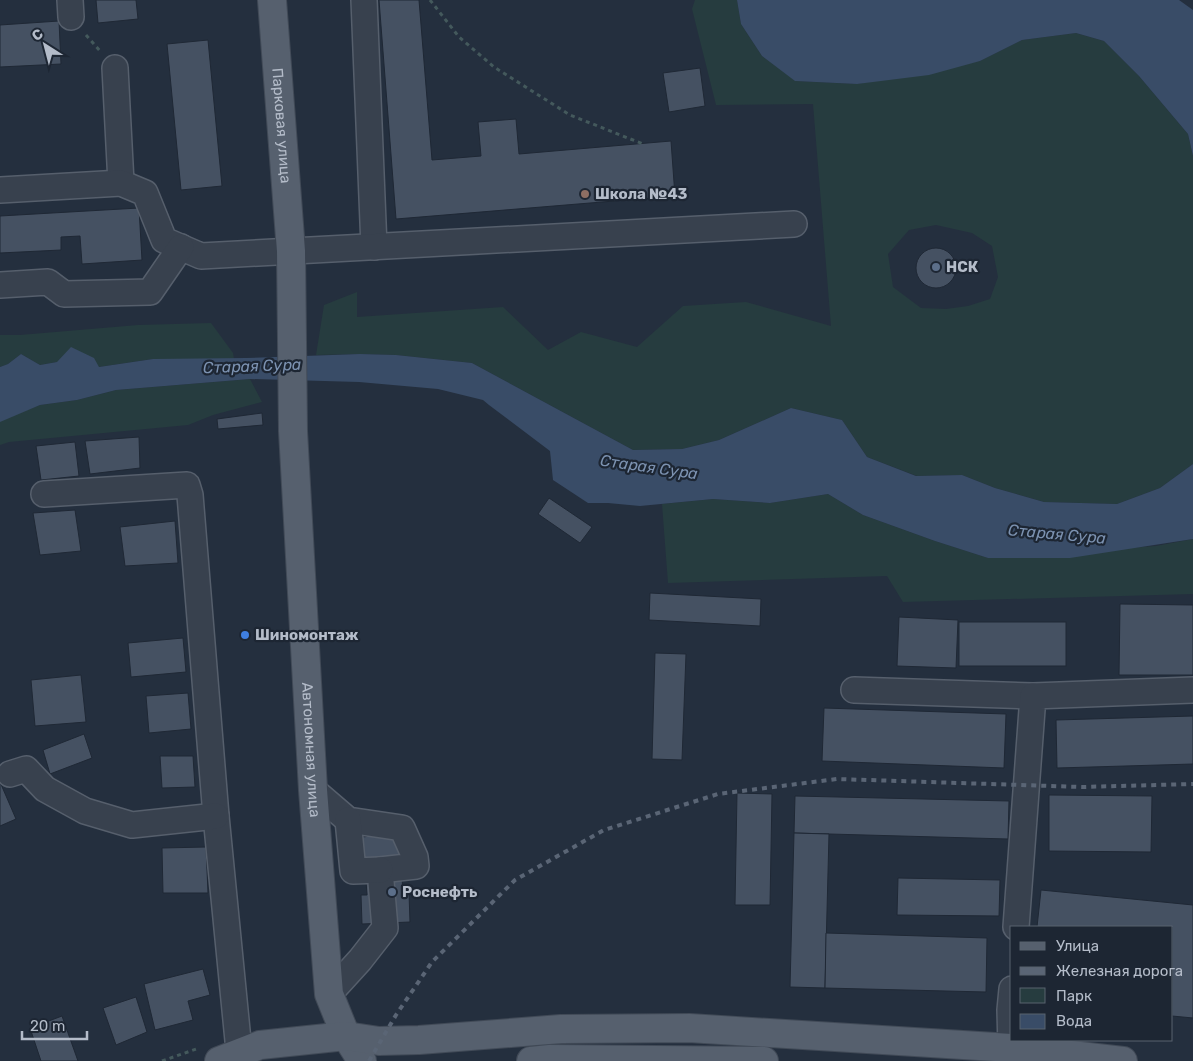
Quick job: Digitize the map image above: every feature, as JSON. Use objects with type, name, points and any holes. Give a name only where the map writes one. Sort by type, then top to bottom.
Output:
[{"type":"main road","name":"Парковая улица","points":[[272,0],[291,251],[293,431]]},
{"type":"main road","name":"Автономная улица","points":[[293,431],[313,790],[329,994],[346,1036],[362,1061]]},
{"type":"main road","points":[[233,1058],[260,1045],[346,1036],[379,1041],[419,1040],[561,1029],[689,1028],[1011,1048],[1118,1060]]},
{"type":"main road","points":[[531,1061],[550,1058],[764,1061]]},
{"type":"street","points":[[364,0],[374,247]]},
{"type":"street","points":[[115,68],[121,183]]},
{"type":"street","points":[[0,190],[121,183],[145,193],[164,240],[201,256],[794,224]]},
{"type":"street","points":[[0,285],[48,282],[64,294],[150,292],[181,247]]},
{"type":"street","points":[[44,494],[187,485],[190,495],[216,816],[233,1058]]},
{"type":"street","points":[[854,690],[1032,696],[1193,690]]},
{"type":"street","points":[[1016,926],[1032,696]]},
{"type":"street","points":[[10,774],[26,769],[46,789],[85,811],[132,825],[216,816]]},
{"type":"street","points":[[313,790],[348,820],[402,828],[415,857],[416,866],[353,871],[348,820]]},
{"type":"street","points":[[329,994],[360,960],[385,928],[380,870]]},
{"type":"street","points":[[1011,1041],[1011,1048]]},
{"type":"path","points":[[430,0],[458,37],[494,67],[570,114],[643,144]]},
{"type":"path","points":[[70,9],[115,68]]},
{"type":"green space","points":[[695,0],[737,0],[741,24],[762,56],[796,81],[857,84],[980,61],[1022,40],[1076,33],[1104,41],[1139,76],[1188,134],[1193,156],[1193,464],[1160,488],[1117,504],[1044,502],[995,488],[962,475],[917,476],[867,457],[842,420],[791,408],[719,440],[682,449],[633,450],[472,363],[396,355],[316,355],[324,305],[357,292],[357,317],[503,307],[548,350],[581,332],[637,347],[683,306],[746,302],[831,326],[813,104],[716,105],[692,9]],"holes":[[[936,225],[972,233],[992,246],[998,277],[990,299],[968,306],[946,309],[921,308],[893,287],[888,254],[909,230]]]},
{"type":"green space","points":[[211,323],[233,353],[234,359],[153,359],[99,367],[57,362],[40,365],[21,354],[8,364],[0,367],[0,335],[138,325]]},
{"type":"green space","points":[[250,379],[262,402],[213,415],[188,425],[9,442],[0,445],[1,420],[40,405],[77,400],[116,390]]},
{"type":"green space","points":[[828,494],[863,515],[988,558],[1156,546],[1193,539],[1193,594],[903,602],[887,576],[668,583],[662,504],[713,499],[770,503]]},
{"type":"water","points":[[737,0],[1179,0],[1193,10],[1193,156],[1188,134],[1139,76],[1104,41],[1076,33],[1022,40],[980,61],[929,75],[857,84],[795,81],[762,56],[741,24]]},
{"type":"water","name":"Старая Сура","points":[[71,347],[94,358],[99,367],[153,359],[360,354],[396,355],[472,363],[633,450],[682,449],[719,440],[791,408],[842,420],[867,457],[916,476],[962,475],[995,488],[1044,502],[1117,504],[1160,488],[1193,464],[1193,539],[1070,558],[988,558],[863,515],[828,494],[770,503],[713,499],[640,506],[588,503],[553,480],[550,451],[483,400],[438,389],[359,382],[250,379],[116,390],[77,400],[40,405],[0,422],[0,367],[8,364],[21,354],[40,365],[57,362]]},
{"type":"building","points":[[96,0],[136,0],[138,19],[98,23]]},
{"type":"building","points":[[379,0],[419,0],[432,160],[481,156],[478,122],[516,119],[519,154],[671,141],[675,196],[396,219]]},
{"type":"building","points":[[59,21],[61,64],[0,67],[0,25]]},
{"type":"building","points":[[208,40],[222,186],[181,190],[167,44]]},
{"type":"building","points":[[700,68],[705,106],[669,112],[663,73]]},
{"type":"building","points":[[139,208],[142,260],[82,264],[80,236],[61,237],[61,250],[0,253],[0,216]]},
{"type":"building","points":[[932,248],[940,248],[947,251],[953,257],[956,268],[953,279],[947,285],[940,288],[932,288],[925,285],[919,279],[916,272],[916,264],[919,257],[925,251]]},
{"type":"building","points":[[262,413],[263,425],[218,429],[217,419]]},
{"type":"building","points":[[139,437],[140,468],[90,474],[85,441]]},
{"type":"building","points":[[75,442],[79,476],[41,480],[36,446]]},
{"type":"building","points":[[549,498],[592,527],[580,543],[538,514]]},
{"type":"building","points":[[75,510],[81,551],[40,555],[33,513]]},
{"type":"building","points":[[175,521],[178,563],[125,566],[120,527]]},
{"type":"building","points":[[650,593],[761,599],[760,626],[649,620]]},
{"type":"building","points":[[1120,604],[1193,605],[1193,675],[1119,675]]},
{"type":"building","points":[[899,617],[958,620],[956,668],[897,666]]},
{"type":"building","points":[[959,622],[1066,622],[1066,666],[959,666]]},
{"type":"building","points":[[183,638],[186,672],[131,677],[128,643]]},
{"type":"building","points":[[655,653],[686,654],[682,760],[652,759]]},
{"type":"building","points":[[81,675],[86,722],[35,726],[31,680]]},
{"type":"building","points":[[188,693],[191,729],[149,733],[146,696]]},
{"type":"building","points":[[824,708],[1006,714],[1004,768],[822,761]]},
{"type":"building","points":[[1193,716],[1193,764],[1057,768],[1056,720]]},
{"type":"building","points":[[84,734],[92,758],[50,774],[43,750]]},
{"type":"building","points":[[160,756],[193,756],[195,787],[162,788]]},
{"type":"building","points":[[0,782],[16,819],[0,826]]},
{"type":"building","points":[[737,793],[772,794],[770,905],[735,905]]},
{"type":"building","points":[[1049,795],[1152,796],[1151,852],[1049,851]]},
{"type":"building","points":[[795,796],[1009,801],[1008,839],[794,833]]},
{"type":"building","points":[[398,833],[401,863],[365,866],[362,837]]},
{"type":"building","points":[[794,833],[829,834],[825,988],[790,987]]},
{"type":"building","points":[[206,847],[208,893],[163,893],[162,848]]},
{"type":"building","points":[[401,863],[403,893],[409,893],[410,922],[362,924],[361,895],[367,895],[365,866]]},
{"type":"building","points":[[898,878],[1000,880],[999,916],[897,915]]},
{"type":"building","points":[[1041,890],[1193,905],[1193,1018],[1173,1016],[1173,926],[1037,926]]},
{"type":"building","points":[[826,933],[987,938],[986,992],[825,988]]},
{"type":"building","points":[[203,969],[210,995],[188,1001],[193,1020],[155,1030],[144,984]]},
{"type":"building","points":[[136,997],[147,1032],[116,1045],[103,1008]]},
{"type":"building","points":[[62,1016],[78,1061],[41,1061],[30,1028]]},
{"type":"railway","points":[[369,1061],[396,1015],[432,962],[515,880],[604,830],[718,794],[837,779],[1082,787],[1193,784]]},
{"type":"place","name":"Школа №43","points":[[585,194]]},
{"type":"place","name":"НСК","points":[[936,267]]},
{"type":"place","name":"Шиномонтаж","points":[[245,635]]},
{"type":"place","name":"Роснефть","points":[[392,892]]}]
